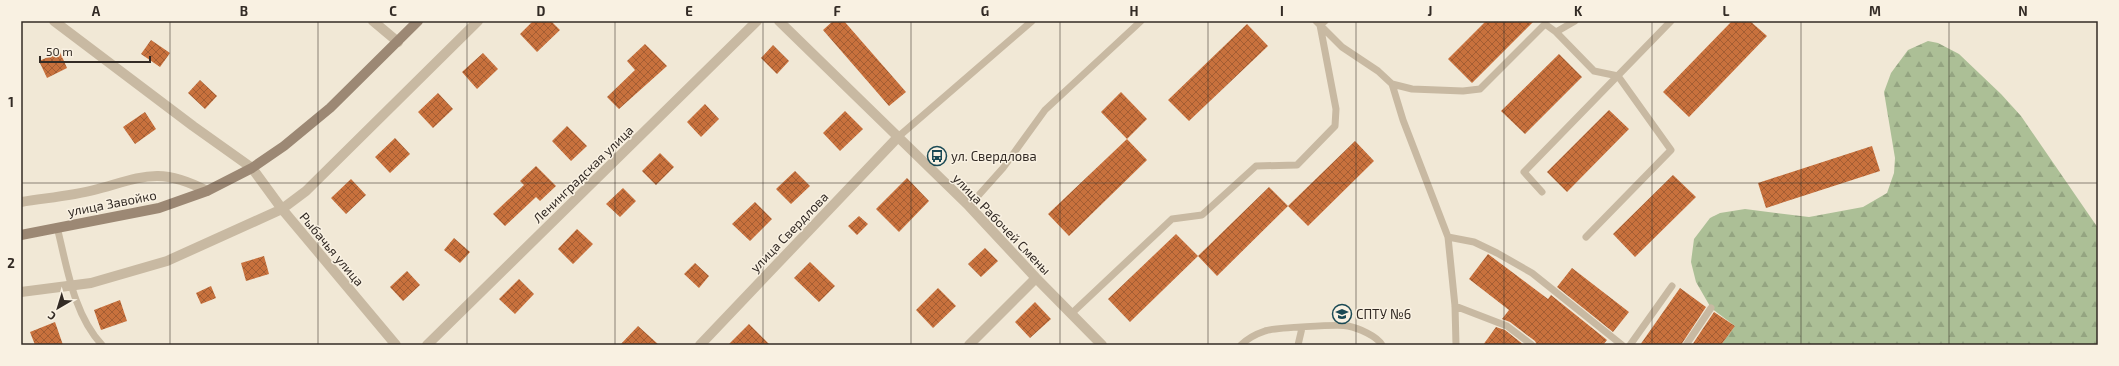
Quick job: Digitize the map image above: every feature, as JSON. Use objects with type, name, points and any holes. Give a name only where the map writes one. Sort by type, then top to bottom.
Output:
[{"type":"main road","points":[[398,42],[418,21]]},
{"type":"main road","name":"улица Завойко","points":[[21,235],[159,208],[207,191],[252,168],[284,146],[330,108],[398,42]]},
{"type":"street","name":"Рыбачья улица","points":[[54,21],[192,126],[252,168],[282,209],[396,345]]},
{"type":"street","points":[[373,21],[398,42]]},
{"type":"street","points":[[21,292],[91,283],[167,261],[282,209],[306,190],[478,21]]},
{"type":"street","name":"Ленинградская улица","points":[[427,345],[757,21]]},
{"type":"street","name":"улица Рабочей Смены","points":[[779,21],[969,206],[1036,278],[1102,345]]},
{"type":"street","name":"улица Свердлова","points":[[700,345],[898,138]]},
{"type":"street","points":[[21,202],[93,190],[121,182],[158,175],[169,176],[190,182],[207,191]]},
{"type":"street","points":[[969,345],[1036,278]]},
{"type":"lane","points":[[898,138],[1032,21]]},
{"type":"lane","points":[[969,206],[1003,168],[1045,110],[1141,21]]},
{"type":"lane","points":[[1556,32],[1575,21]]},
{"type":"lane","points":[[1542,192],[1524,172],[1671,21]]},
{"type":"lane","points":[[1320,22],[1342,47],[1378,71],[1392,84],[1412,89],[1463,91],[1480,89],[1545,24],[1556,32],[1594,71],[1618,76],[1672,150],[1586,237]]},
{"type":"lane","points":[[1071,314],[1172,220],[1202,215],[1256,166],[1297,165],[1335,126],[1336,109],[1320,22]]},
{"type":"lane","points":[[1392,84],[1403,120],[1448,237],[1455,306],[1456,345]]},
{"type":"lane","points":[[57,227],[78,305],[93,336],[102,345]]},
{"type":"lane","points":[[1448,237],[1474,242],[1497,253],[1532,274],[1622,345]]},
{"type":"lane","points":[[1630,345],[1672,286]]},
{"type":"lane","points":[[1455,306],[1507,326],[1532,345]]},
{"type":"lane","points":[[1686,345],[1712,308]]},
{"type":"lane","points":[[1241,345],[1246,340],[1266,330],[1348,326],[1363,331],[1380,342],[1382,345]]},
{"type":"lane","points":[[1298,345],[1302,328]]},
{"type":"green space","points":[[1928,41],[1938,43],[1959,54],[2001,94],[2021,116],[2098,228],[2098,345],[1721,345],[1735,326],[1711,308],[1696,282],[1691,262],[1694,239],[1710,218],[1720,213],[1745,209],[1809,217],[1863,207],[1887,193],[1894,173],[1895,158],[1884,92],[1891,73],[1908,50]]},
{"type":"building","points":[[533,21],[551,21],[560,30],[537,52],[520,34]]},
{"type":"building","points":[[833,21],[844,21],[906,92],[889,106],[823,30]]},
{"type":"building","points":[[1486,21],[1534,21],[1472,83],[1448,59]]},
{"type":"building","points":[[1732,21],[1750,21],[1767,36],[1689,117],[1663,92]]},
{"type":"building","points":[[1247,24],[1268,46],[1189,121],[1168,100]]},
{"type":"building","points":[[151,40],[170,53],[160,67],[141,54]]},
{"type":"building","points":[[645,44],[667,66],[619,109],[607,97],[635,70],[627,61]]},
{"type":"building","points":[[773,45],[789,61],[777,74],[761,58]]},
{"type":"building","points":[[60,52],[67,68],[47,78],[39,61]]},
{"type":"building","points":[[483,53],[498,69],[477,89],[462,72]]},
{"type":"building","points":[[1559,54],[1582,77],[1525,134],[1501,111]]},
{"type":"building","points":[[200,80],[217,96],[205,109],[188,93]]},
{"type":"building","points":[[1121,92],[1147,119],[1127,139],[1101,112]]},
{"type":"building","points":[[438,93],[453,109],[433,128],[418,112]]},
{"type":"building","points":[[705,104],[719,119],[701,137],[687,122]]},
{"type":"building","points":[[1609,110],[1629,129],[1567,192],[1547,172]]},
{"type":"building","points":[[845,111],[863,129],[840,151],[823,133]]},
{"type":"building","points":[[145,112],[156,129],[135,144],[123,127]]},
{"type":"building","points":[[567,126],[587,146],[571,161],[552,141]]},
{"type":"building","points":[[395,138],[410,154],[390,173],[375,157]]},
{"type":"building","points":[[1127,139],[1147,160],[1069,236],[1048,214]]},
{"type":"building","points":[[1355,141],[1374,161],[1308,226],[1288,206]]},
{"type":"building","points":[[1872,146],[1880,171],[1766,208],[1758,183]]},
{"type":"building","points":[[660,153],[674,167],[656,185],[642,171]]},
{"type":"building","points":[[536,166],[556,186],[540,201],[536,197],[505,226],[493,214],[524,185],[520,181]]},
{"type":"building","points":[[795,171],[810,186],[791,204],[776,189]]},
{"type":"building","points":[[1673,175],[1696,197],[1635,257],[1613,234]]},
{"type":"building","points":[[907,178],[929,201],[899,232],[876,209]]},
{"type":"building","points":[[351,179],[366,195],[346,214],[331,198]]},
{"type":"building","points":[[1269,187],[1288,206],[1217,276],[1198,256]]},
{"type":"building","points":[[623,188],[636,201],[620,217],[606,204]]},
{"type":"building","points":[[755,202],[772,219],[750,241],[732,224]]},
{"type":"building","points":[[859,216],[868,224],[857,235],[848,226]]},
{"type":"building","points":[[577,229],[593,244],[573,264],[558,249]]},
{"type":"building","points":[[1176,234],[1198,256],[1130,322],[1108,299]]},
{"type":"building","points":[[454,238],[470,252],[460,263],[444,250]]},
{"type":"building","points":[[985,248],[998,261],[981,277],[968,264]]},
{"type":"building","points":[[1488,254],[1548,299],[1551,295],[1607,340],[1603,345],[1537,345],[1535,341],[1510,322],[1502,319],[1509,310],[1469,279]]},
{"type":"building","points":[[264,256],[269,274],[246,281],[241,263]]},
{"type":"building","points":[[810,262],[835,286],[819,302],[794,278]]},
{"type":"building","points":[[695,263],[709,276],[699,288],[684,274]]},
{"type":"building","points":[[1572,268],[1629,312],[1613,332],[1557,287]]},
{"type":"building","points":[[407,271],[420,285],[403,301],[390,287]]},
{"type":"building","points":[[519,279],[534,294],[515,314],[499,299]]},
{"type":"building","points":[[211,286],[216,298],[201,304],[196,293]]},
{"type":"building","points":[[938,288],[956,306],[933,328],[916,310]]},
{"type":"building","points":[[1680,288],[1706,307],[1681,345],[1640,345]]},
{"type":"building","points":[[120,300],[127,321],[101,330],[94,310]]},
{"type":"building","points":[[1035,302],[1051,319],[1030,338],[1015,322]]},
{"type":"building","points":[[1714,312],[1735,326],[1721,345],[1692,345]]},
{"type":"building","points":[[55,322],[63,345],[35,345],[30,332]]},
{"type":"building","points":[[749,324],[770,345],[728,345]]},
{"type":"building","points":[[638,326],[659,345],[620,345]]},
{"type":"building","points":[[1496,327],[1505,330],[1524,345],[1483,345]]},
{"type":"place","name":"ул. Свердлова","points":[[937,156]]},
{"type":"place","name":"СПТУ №6","points":[[1342,314]]}]
